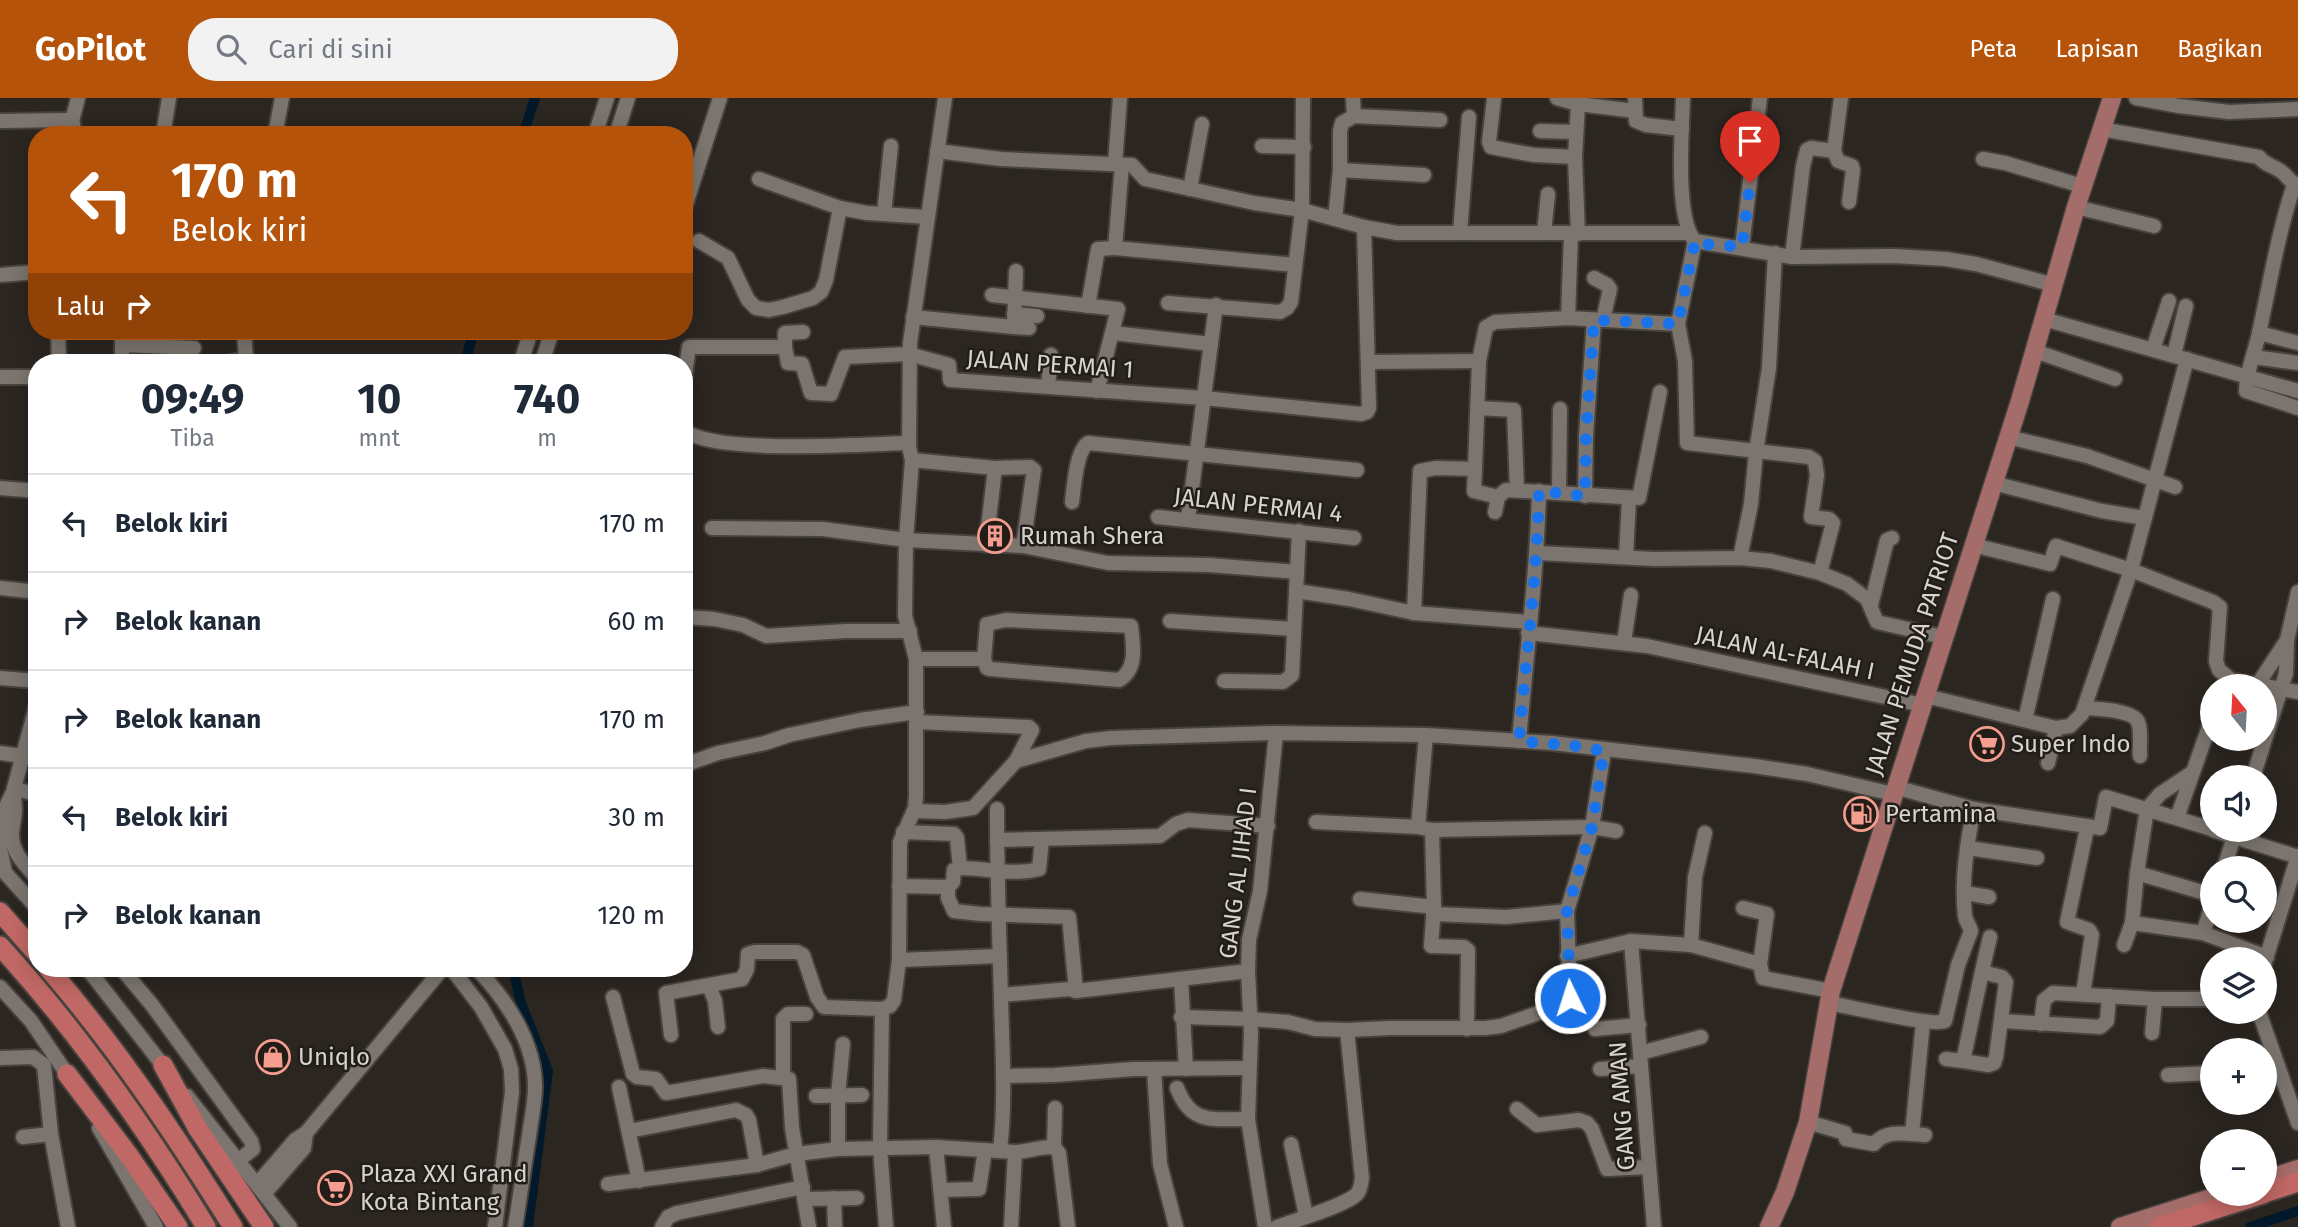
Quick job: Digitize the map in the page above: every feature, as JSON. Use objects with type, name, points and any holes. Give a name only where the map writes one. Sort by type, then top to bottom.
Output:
[{"type":"highway","points":[[0,912],[28,944]]},
{"type":"highway","points":[[0,946],[94,1060],[161,1155],[206,1227]]},
{"type":"highway","points":[[55,977],[143,1089],[233,1227]]},
{"type":"highway","points":[[163,1065],[198,1129],[264,1227]]},
{"type":"highway","points":[[67,1074],[130,1157],[178,1227]]},
{"type":"highway","points":[[2277,1189],[2298,1182]]},
{"type":"highway","points":[[2159,1227],[2224,1206]]},
{"type":"main road","name":"JALAN PEMUDA PATRIOT","points":[[1769,1227],[1808,1122],[1830,997],[2035,351],[2082,186],[2112,98]]},
{"type":"main road","points":[[2277,1176],[2298,1169]]},
{"type":"main road","points":[[2120,1227],[2200,1201]]},
{"type":"street","points":[[73,126],[78,98]]},
{"type":"street","points":[[164,126],[169,98]]},
{"type":"street","points":[[277,126],[282,98]]},
{"type":"street","points":[[598,126],[607,98]]},
{"type":"street","points":[[619,126],[628,98]]},
{"type":"street","points":[[693,182],[720,98]]},
{"type":"street","points":[[671,1035],[666,993],[742,979],[747,969],[747,957],[751,953],[803,954],[822,1006],[882,1009],[890,1006],[894,1000],[899,960],[900,842],[914,811],[917,717],[916,659],[905,616],[906,540],[912,460],[909,443],[909,354],[945,98]]},
{"type":"street","points":[[1115,248],[1120,98]]},
{"type":"street","points":[[1292,98],[1303,113]]},
{"type":"street","points":[[1168,303],[1280,312],[1291,302],[1302,210],[1303,98]]},
{"type":"street","points":[[1353,98],[1354,116]]},
{"type":"street","points":[[1494,98],[1489,142],[1494,148]]},
{"type":"street","points":[[1557,98],[1578,104],[1635,104],[1636,121],[1646,125],[1682,129]]},
{"type":"street","points":[[1683,98],[1682,192],[1692,237],[1678,324],[1685,361],[1687,443],[1809,457],[1815,461],[1817,475],[1811,516],[1829,519],[1833,523],[1820,573]]},
{"type":"street","points":[[1742,247],[1760,98]]},
{"type":"street","points":[[1841,98],[1834,151],[1838,160],[1852,166],[1849,202]]},
{"type":"street","points":[[2136,98],[2229,112],[2298,109]]},
{"type":"street","points":[[1568,318],[1575,234],[1578,104]]},
{"type":"street","points":[[1335,219],[1342,123],[1354,116],[1440,120]]},
{"type":"street","points":[[1460,233],[1469,117]]},
{"type":"street","points":[[0,121],[52,126]]},
{"type":"street","points":[[1190,189],[1202,124]]},
{"type":"street","points":[[2101,129],[2259,157],[2266,165],[2282,171],[2288,180],[2296,185],[2283,219],[2259,333],[2246,376],[2246,391],[2298,408]]},
{"type":"street","points":[[1540,131],[1576,132]]},
{"type":"street","points":[[884,214],[891,146]]},
{"type":"street","points":[[1262,146],[1304,147]]},
{"type":"street","points":[[1466,147],[1575,157]]},
{"type":"street","points":[[1792,257],[1807,150],[1811,148],[1834,151]]},
{"type":"street","points":[[937,151],[1001,159],[1132,165],[1145,179],[1254,203],[1302,210],[1397,233],[1692,237],[1703,244],[1742,247],[1792,257],[1894,256],[1946,259],[1976,264],[2054,285]]},
{"type":"street","points":[[1983,159],[2082,186]]},
{"type":"street","points":[[1340,170],[1424,175]]},
{"type":"street","points":[[760,179],[840,208],[927,217]]},
{"type":"street","points":[[1544,233],[1548,194]]},
{"type":"street","points":[[2076,207],[2154,226]]},
{"type":"street","points":[[699,241],[728,258],[748,300],[756,308],[769,310],[783,307],[813,298],[821,292],[826,280],[840,208]]},
{"type":"street","points":[[1364,227],[1369,362],[1479,361]]},
{"type":"street","points":[[1088,306],[1098,249],[1115,248],[1295,265]]},
{"type":"street","points":[[1740,558],[1751,504],[1769,368],[1775,253]]},
{"type":"street","points":[[1016,271],[1015,298],[1019,323]]},
{"type":"street","points":[[0,275],[28,273]]},
{"type":"street","points":[[1585,496],[1586,436],[1599,320],[1610,289],[1594,278]]},
{"type":"street","points":[[992,295],[1118,309],[1097,391]]},
{"type":"street","points":[[2153,349],[2169,301]]},
{"type":"street","points":[[1188,519],[1216,305]]},
{"type":"street","points":[[2048,763],[2056,728],[2070,726],[2085,708],[2131,570],[2155,480],[2181,357],[2186,306]]},
{"type":"street","points":[[913,317],[1019,323],[1037,316]]},
{"type":"street","points":[[1499,497],[1474,491],[1479,361],[1486,327],[1490,324],[1568,318],[1678,324]]},
{"type":"street","points":[[2044,319],[2298,391]]},
{"type":"street","points":[[803,332],[785,333],[785,348],[788,363],[802,364],[811,393],[831,394],[845,358],[909,354]]},
{"type":"street","points":[[1113,333],[1210,344]]},
{"type":"street","points":[[2259,333],[2298,344]]},
{"type":"street","points":[[136,340],[194,348]]},
{"type":"street","points":[[688,354],[689,347],[785,348]]},
{"type":"street","points":[[2035,351],[2115,379]]},
{"type":"street","name":"JALAN PERMAI 1","points":[[909,354],[949,365],[950,380],[1203,398],[1361,414],[1369,408],[1369,362]]},
{"type":"street","points":[[1048,386],[1051,355]]},
{"type":"street","points":[[2253,357],[2298,363]]},
{"type":"street","points":[[0,377],[28,377]]},
{"type":"street","points":[[1495,512],[1504,490],[1629,499],[1641,497],[1661,391]]},
{"type":"street","points":[[1478,408],[1514,410],[1517,490]]},
{"type":"street","points":[[1559,493],[1560,409]]},
{"type":"street","points":[[693,437],[732,443],[909,443]]},
{"type":"street","points":[[2008,437],[2087,456],[2175,487]]},
{"type":"street","points":[[1072,502],[1080,456],[1083,446],[1088,443],[1357,470]]},
{"type":"street","points":[[912,460],[995,468],[1030,467],[1034,470],[1023,546]]},
{"type":"street","points":[[1414,613],[1420,471],[1476,463]]},
{"type":"street","points":[[986,545],[995,468]]},
{"type":"street","points":[[1993,483],[2144,519]]},
{"type":"street","points":[[0,488],[28,490]]},
{"type":"street","points":[[1519,741],[1528,628],[1538,553],[1539,491]]},
{"type":"street","points":[[1626,557],[1629,499]]},
{"type":"street","name":"JALAN PERMAI 4","points":[[1158,517],[1354,538]]},
{"type":"street","points":[[712,528],[800,527],[906,540],[1023,546],[1108,563],[1209,565],[1297,572]]},
{"type":"street","points":[[1224,681],[1283,682],[1289,680],[1292,675],[1299,531]]},
{"type":"street","points":[[1892,538],[1887,540],[1871,606],[1872,616],[1877,622],[1943,637]]},
{"type":"street","points":[[1973,545],[2050,564],[2056,546],[2131,570],[2213,602],[2220,607],[2216,661],[2221,674]]},
{"type":"street","points":[[1538,553],[1771,561],[1820,573],[1855,589],[1871,606]]},
{"type":"street","points":[[0,588],[28,591]]},
{"type":"street","name":"JALAN AL-FALAH I","points":[[1296,591],[1414,613],[1624,642],[2056,728]]},
{"type":"street","points":[[2257,765],[2287,665],[2287,640],[2298,592]]},
{"type":"street","points":[[1624,642],[1631,595]]},
{"type":"street","points":[[2025,720],[2053,598]]},
{"type":"street","points":[[693,618],[743,625],[766,636],[846,631],[911,631]]},
{"type":"street","points":[[992,621],[1131,626],[1132,664],[1127,676],[1119,680],[990,669],[984,659],[986,624],[992,621]]},
{"type":"street","points":[[1170,621],[1294,629]]},
{"type":"street","points":[[2265,674],[2287,640]]},
{"type":"street","points":[[916,659],[984,659]]},
{"type":"street","points":[[0,678],[28,680]]},
{"type":"street","points":[[2277,687],[2298,692]]},
{"type":"street","points":[[2085,708],[2126,713],[2136,718],[2139,724],[2140,756]]},
{"type":"street","points":[[693,762],[789,735],[860,720],[917,717],[1030,727],[1031,733],[1016,761],[973,808],[945,812],[914,811]]},
{"type":"street","points":[[1016,761],[1086,741],[1111,738],[1276,733],[1426,735],[1575,746],[1754,766],[1894,790],[1974,809],[2100,828],[2106,797],[2200,825]]},
{"type":"street","name":"GANG AL JIHAD I","points":[[1265,1227],[1248,1119],[1248,971],[1249,940],[1260,891],[1268,827],[1276,733]]},
{"type":"street","points":[[28,735],[13,790],[2,816],[0,848],[5,875],[28,899]]},
{"type":"street","points":[[1426,735],[1425,828],[1433,911],[1432,947],[1464,947],[1468,950],[1467,1028]]},
{"type":"street","points":[[2177,818],[2200,749]]},
{"type":"street","points":[[1181,1017],[1288,1022],[1315,1029],[1467,1028],[1501,1026],[1567,1003],[1570,998],[1567,911],[1592,827],[1604,751]]},
{"type":"street","points":[[0,753],[22,756]]},
{"type":"street","points":[[2124,945],[2132,923],[2147,809],[2160,794],[2190,774]]},
{"type":"street","points":[[13,790],[28,792]]},
{"type":"street","points":[[13,790],[16,808],[13,843],[20,860],[28,868]]},
{"type":"street","points":[[941,1190],[979,1189],[993,1150],[1003,1076],[996,872],[997,809]]},
{"type":"street","points":[[1743,908],[1767,914],[1760,964],[1763,978],[1923,1022],[1940,1024],[1945,1021],[1958,965],[1971,931],[1965,919],[1965,893],[1974,809]]},
{"type":"street","points":[[997,840],[1160,836],[1176,824],[1188,820],[1268,827]]},
{"type":"street","points":[[1316,822],[1425,828],[1592,827],[1616,831]]},
{"type":"street","points":[[903,832],[954,835],[957,838],[960,868]]},
{"type":"street","points":[[1691,945],[1695,877],[1705,832]]},
{"type":"street","points":[[2083,994],[2092,935],[2089,930],[2067,922],[2086,833]]},
{"type":"street","points":[[1042,840],[1039,869],[1030,872],[996,872],[980,868],[960,868],[954,870],[953,882],[948,887],[948,898],[954,911],[1069,917],[1076,992]]},
{"type":"street","points":[[2259,842],[2298,857],[2270,947]]},
{"type":"street","points":[[1968,848],[2037,858]]},
{"type":"street","points":[[2137,873],[2200,891]]},
{"type":"street","points":[[899,886],[948,887]]},
{"type":"street","points":[[1965,893],[1989,897]]},
{"type":"street","points":[[1360,899],[1433,911],[1506,917],[1567,911]]},
{"type":"street","points":[[2132,923],[2138,926],[2200,933]]},
{"type":"street","points":[[2203,933],[2234,947]]},
{"type":"street","points":[[1963,1061],[1990,937]]},
{"type":"street","points":[[1567,956],[1631,941],[1691,945],[1760,964]]},
{"type":"street","name":"GANG AMAN","points":[[1631,941],[1654,1227]]},
{"type":"street","points":[[899,960],[1000,956]]},
{"type":"street","points":[[1001,995],[1070,989],[1076,992],[1248,971]]},
{"type":"street","points":[[1946,1059],[1988,1065],[1994,1063],[2002,1021],[2005,980],[1982,972]]},
{"type":"street","points":[[94,977],[290,1227]]},
{"type":"street","points":[[129,977],[251,1141],[253,1149],[239,1160]]},
{"type":"street","points":[[261,1188],[295,1140],[306,1133],[436,977]]},
{"type":"street","points":[[459,977],[481,1007],[505,1049],[511,1069],[512,1092],[495,1227]]},
{"type":"street","points":[[485,977],[508,1007],[524,1040],[534,1072],[534,1102],[515,1227]]},
{"type":"street","points":[[1181,979],[1181,1017],[1186,1069]]},
{"type":"street","points":[[709,986],[715,1001],[718,1027]]},
{"type":"street","points":[[0,987],[31,1021],[67,1074],[156,1227]]},
{"type":"street","points":[[2041,1024],[2043,1003],[2047,995],[2053,993],[2200,999]]},
{"type":"street","points":[[2002,1021],[2103,1026],[2108,1019],[2109,996]]},
{"type":"street","points":[[613,997],[633,1074],[656,1079],[666,1093],[763,1076],[783,1076],[790,1081],[792,1128],[809,1227]]},
{"type":"street","points":[[2152,1033],[2155,999]]},
{"type":"street","points":[[882,1009],[880,1147],[886,1227]]},
{"type":"street","points":[[783,1076],[783,1019],[788,1014],[806,1014]]},
{"type":"street","points":[[1808,1122],[1845,1133],[1846,1139],[1874,1144],[1880,1138],[1894,1133],[1918,1134],[1923,1022]]},
{"type":"street","points":[[1595,1029],[1639,1025]]},
{"type":"street","points":[[1277,1227],[1346,1201],[1360,1189],[1363,1178],[1347,1030]]},
{"type":"street","points":[[1600,1069],[1640,1059],[1702,1037]]},
{"type":"street","points":[[838,1149],[838,1095],[844,1044]]},
{"type":"street","points":[[0,1058],[33,1057],[44,1065],[51,1133],[68,1227]]},
{"type":"street","points":[[1003,1076],[1224,1066],[1249,1068]]},
{"type":"street","points":[[1154,1069],[1160,1164],[1176,1227]]},
{"type":"street","points":[[2168,1075],[2200,1074]]},
{"type":"street","points":[[2277,1079],[2298,1123]]},
{"type":"street","points":[[620,1087],[639,1181]]},
{"type":"street","points":[[1177,1088],[1187,1108],[1198,1117],[1248,1119]]},
{"type":"street","points":[[816,1096],[862,1095]]},
{"type":"street","points":[[1055,1108],[1054,1147],[1059,1153],[1068,1227]]},
{"type":"street","points":[[1517,1109],[1537,1125],[1579,1120],[1587,1123],[1592,1129],[1607,1169],[1649,1167]]},
{"type":"street","points":[[629,1131],[736,1110],[746,1115],[749,1120],[757,1165]]},
{"type":"street","points":[[23,1138],[51,1133]]},
{"type":"street","points":[[1291,1144],[1306,1216]]},
{"type":"street","points":[[936,1147],[944,1227]]},
{"type":"street","points":[[608,1184],[757,1165],[796,1154],[838,1149],[936,1147],[1026,1152],[1037,1147],[1054,1147]]},
{"type":"street","points":[[1011,1227],[1015,1152]]},
{"type":"street","points":[[663,1227],[668,1217],[677,1213],[804,1193],[834,1198],[857,1198]]},
{"type":"street","points":[[834,1198],[835,1227]]},
{"type":"waterway","points":[[526,126],[535,98]]},
{"type":"waterway","points":[[467,354],[471,340]]},
{"type":"waterway","points":[[515,977],[521,1003],[548,1071],[528,1227]]},
{"type":"waterway","points":[[2250,1227],[2298,1211]]},
{"type":"place","name":"Rumah Shera","points":[[995,536]]},
{"type":"place","name":"Super Indo","points":[[1987,744]]},
{"type":"place","name":"Pertamina","points":[[1861,814]]},
{"type":"place","name":"Uniqlo","points":[[273,1057]]},
{"type":"place","name":"Plaza XXI Grand Kota Bintang","points":[[335,1188]]},
{"type":"route","points":[[1570,998],[1567,911],[1592,827],[1604,751],[1519,741],[1538,553],[1539,491],[1585,496],[1588,391],[1594,320],[1678,324],[1695,241],[1742,247],[1750,183]]}]
